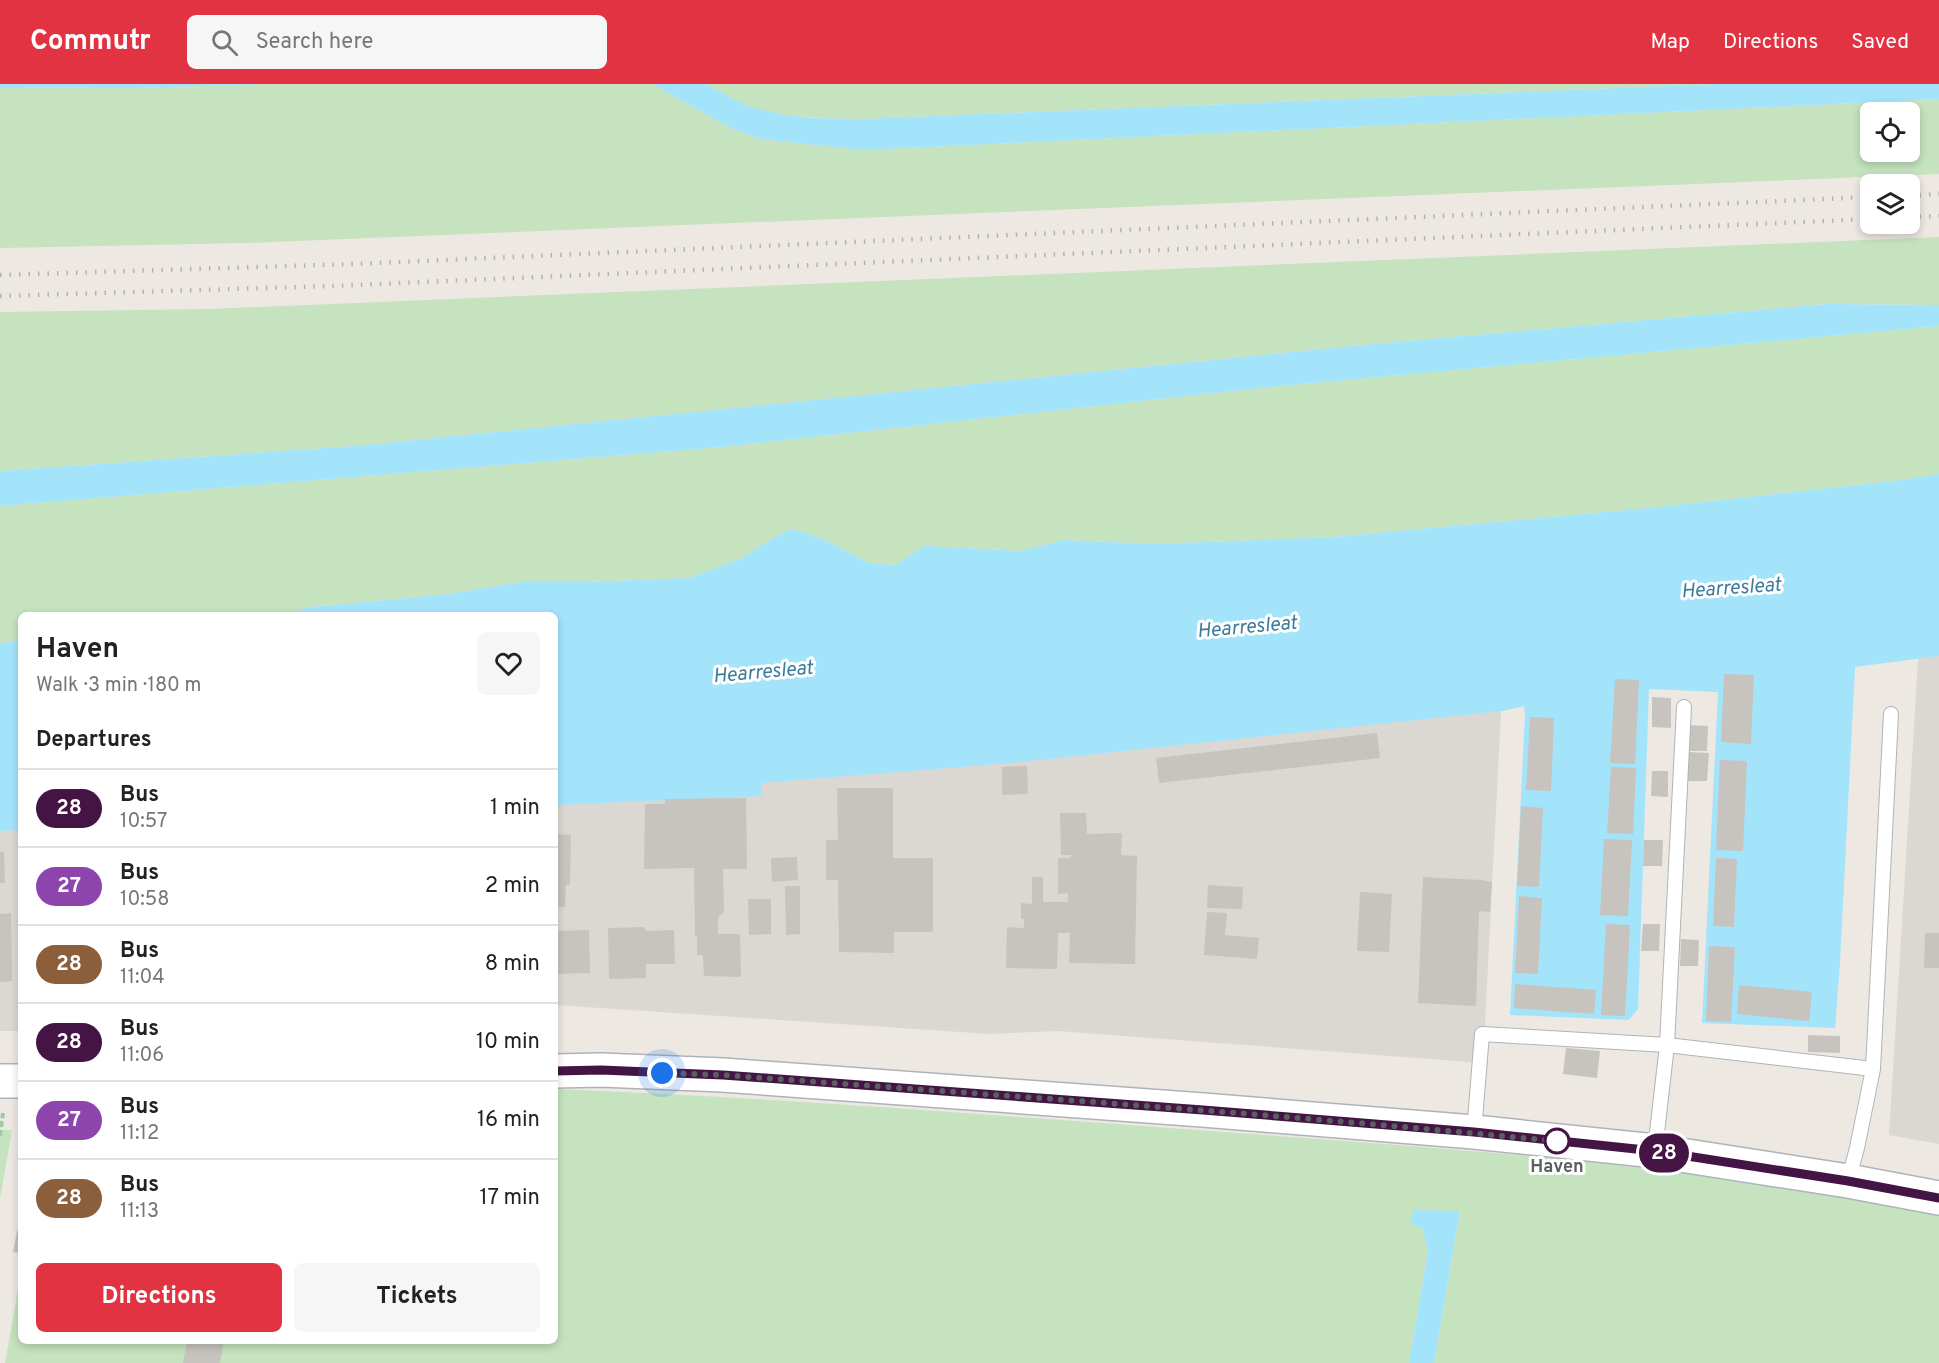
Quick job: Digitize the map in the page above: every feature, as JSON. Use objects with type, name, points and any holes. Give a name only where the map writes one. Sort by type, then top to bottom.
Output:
[{"type":"street","points":[[558,1071],[601,1070],[723,1075],[1474,1132],[1655,1151],[1848,1181],[1939,1198]]},
{"type":"street","points":[[0,1081],[18,1081]]},
{"type":"lane","points":[[1655,1151],[1667,1045],[1684,707]]},
{"type":"lane","points":[[1848,1181],[1874,1069],[1891,714]]},
{"type":"lane","points":[[1474,1132],[1482,1034],[1667,1045],[1874,1069]]},
{"type":"shaded area","points":[[1939,627],[1939,1144],[1889,1135],[1920,628]]},
{"type":"shaded area","points":[[1502,693],[1483,1063],[1058,1031],[990,1034],[558,1005],[558,775]]},
{"type":"shaded area","points":[[18,804],[18,1031],[0,1031],[0,805]]},
{"type":"green space","points":[[652,84],[733,129],[760,139],[863,150],[1860,103],[1860,162],[1920,162],[1920,102],[1876,102],[1939,99],[1939,174],[1860,174],[1860,177],[245,243],[0,248],[0,87]]},
{"type":"green space","points":[[706,84],[1716,84],[862,119],[804,117],[761,110],[742,104]]},
{"type":"green space","points":[[1939,237],[1939,305],[1827,304],[1373,344],[355,446],[0,471],[0,312],[209,309]]},
{"type":"green space","points":[[1939,326],[1939,474],[1659,507],[1334,537],[1153,544],[1064,540],[1021,551],[925,546],[895,565],[869,563],[821,538],[775,537],[742,558],[689,578],[521,582],[449,594],[311,607],[294,612],[18,612],[18,641],[0,643],[0,506],[722,447],[1269,387]]},
{"type":"green space","points":[[558,1089],[862,1106],[1486,1152],[1723,1178],[1939,1215],[1939,1363],[1434,1363],[1460,1212],[1415,1210],[1410,1222],[1423,1230],[1428,1251],[1409,1363],[5,1363],[18,1289],[18,1344],[558,1344]]},
{"type":"green space","points":[[0,1130],[12,1130],[0,1199]]},
{"type":"water","points":[[0,84],[270,84],[130,88],[0,87]]},
{"type":"water","points":[[652,84],[706,84],[747,106],[779,114],[811,118],[862,119],[1716,84],[1939,84],[1939,99],[863,150],[760,139],[733,129]]},
{"type":"water","points":[[1827,304],[1939,305],[1939,326],[1269,387],[722,447],[0,506],[0,471],[355,446],[1373,344]]},
{"type":"water","name":"Hearresleat","points":[[1939,474],[1939,656],[1855,667],[1835,1028],[1702,1023],[1718,692],[1649,689],[1638,1009],[1629,1020],[1510,1015],[1524,706],[1502,711],[1020,762],[761,783],[762,796],[558,805],[558,612],[294,612],[311,607],[449,594],[521,582],[689,578],[742,558],[792,529],[821,538],[869,563],[895,565],[925,546],[1021,551],[1064,540],[1153,544],[1334,537],[1659,507]]},
{"type":"water","points":[[18,641],[18,830],[0,831],[0,643]]},
{"type":"water","points":[[1414,1210],[1460,1211],[1434,1363],[1409,1363],[1428,1251],[1423,1230],[1410,1222]]},
{"type":"building","points":[[1724,674],[1754,675],[1751,744],[1721,742]]},
{"type":"building","points":[[1615,679],[1639,680],[1635,764],[1610,763]]},
{"type":"building","points":[[1652,697],[1671,698],[1671,728],[1652,727]]},
{"type":"building","points":[[1530,717],[1554,718],[1551,791],[1526,790]]},
{"type":"building","points":[[1690,725],[1708,726],[1707,751],[1689,751]]},
{"type":"building","points":[[1377,733],[1380,758],[1159,783],[1156,758]]},
{"type":"building","points":[[1688,752],[1709,753],[1707,781],[1688,781]]},
{"type":"building","points":[[1720,760],[1747,761],[1743,851],[1716,850]]},
{"type":"building","points":[[1027,766],[1028,794],[1002,795],[1002,767]]},
{"type":"building","points":[[1611,767],[1636,768],[1633,834],[1607,833]]},
{"type":"building","points":[[1652,771],[1668,771],[1668,797],[1651,796]]},
{"type":"building","points":[[837,788],[893,788],[893,858],[933,858],[933,932],[894,932],[894,953],[839,952],[838,880],[826,880],[826,840],[838,840]]},
{"type":"building","points":[[746,798],[747,869],[723,869],[724,911],[718,918],[718,934],[740,934],[741,977],[704,976],[703,955],[697,955],[697,936],[695,936],[694,868],[644,869],[645,804],[665,804],[665,799]]},
{"type":"building","points":[[1521,806],[1543,808],[1539,887],[1517,886]]},
{"type":"building","points":[[1060,813],[1086,813],[1087,834],[1122,833],[1121,855],[1137,856],[1135,964],[1069,963],[1070,933],[1058,933],[1057,969],[1006,968],[1007,927],[1024,928],[1024,919],[1021,919],[1021,903],[1032,904],[1032,877],[1043,877],[1043,902],[1068,902],[1068,893],[1058,894],[1058,858],[1071,858],[1071,855],[1061,855]]},
{"type":"building","points":[[558,834],[571,835],[570,885],[566,885],[565,907],[558,907]]},
{"type":"building","points":[[1604,839],[1632,840],[1628,916],[1600,915]]},
{"type":"building","points":[[1644,840],[1663,840],[1662,866],[1643,866]]},
{"type":"building","points":[[0,852],[4,852],[5,883],[0,883]]},
{"type":"building","points":[[797,857],[798,880],[772,882],[771,858]]},
{"type":"building","points":[[1716,858],[1737,859],[1734,927],[1713,926]]},
{"type":"building","points":[[1423,877],[1492,882],[1490,912],[1479,911],[1476,1006],[1418,1003]]},
{"type":"building","points":[[1208,885],[1243,887],[1242,909],[1207,908]]},
{"type":"building","points":[[785,886],[800,886],[800,934],[786,935]]},
{"type":"building","points":[[1360,892],[1392,894],[1389,952],[1357,951]]},
{"type":"building","points":[[1519,896],[1542,898],[1538,974],[1515,973]]},
{"type":"building","points":[[748,899],[771,899],[771,934],[749,935]]},
{"type":"building","points":[[1207,912],[1227,913],[1225,935],[1259,938],[1257,959],[1204,955]]},
{"type":"building","points":[[11,913],[12,981],[0,982],[0,914]]},
{"type":"building","points":[[1606,924],[1630,925],[1625,1016],[1601,1015]]},
{"type":"building","points":[[1643,924],[1660,924],[1659,951],[1641,951]]},
{"type":"building","points":[[645,927],[645,931],[674,930],[675,964],[646,964],[646,978],[609,979],[608,928]]},
{"type":"building","points":[[589,930],[590,973],[558,974],[558,931]]},
{"type":"building","points":[[1925,933],[1939,933],[1939,968],[1924,968]]},
{"type":"building","points":[[1681,939],[1699,940],[1698,966],[1680,966]]},
{"type":"building","points":[[1709,946],[1735,947],[1731,1022],[1706,1021]]},
{"type":"building","points":[[1515,984],[1596,990],[1594,1014],[1514,1008]]},
{"type":"building","points":[[1739,985],[1812,992],[1809,1021],[1737,1014]]},
{"type":"building","points":[[1808,1035],[1840,1036],[1840,1053],[1808,1052]]},
{"type":"building","points":[[1566,1048],[1600,1051],[1597,1078],[1563,1074]]},
{"type":"building","points":[[17,1231],[18,1231],[18,1253],[13,1252]]},
{"type":"building","points":[[186,1344],[223,1344],[220,1363],[183,1363]]},
{"type":"railway","points":[[1920,195],[1939,194]]},
{"type":"railway","points":[[0,275],[354,264],[1860,197]]},
{"type":"railway","points":[[1920,217],[1939,216]]},
{"type":"railway","points":[[0,296],[332,286],[1860,219]]},
{"type":"bus line","name":"28","points":[[558,1071],[601,1070],[723,1075],[1474,1132],[1655,1151],[1848,1181],[1939,1198]]},
{"type":"place","name":"Haven","points":[[1557,1141]]},
{"type":"route","points":[[662,1073],[723,1075],[1203,1110],[1474,1132],[1564,1142],[1557,1141]]}]
